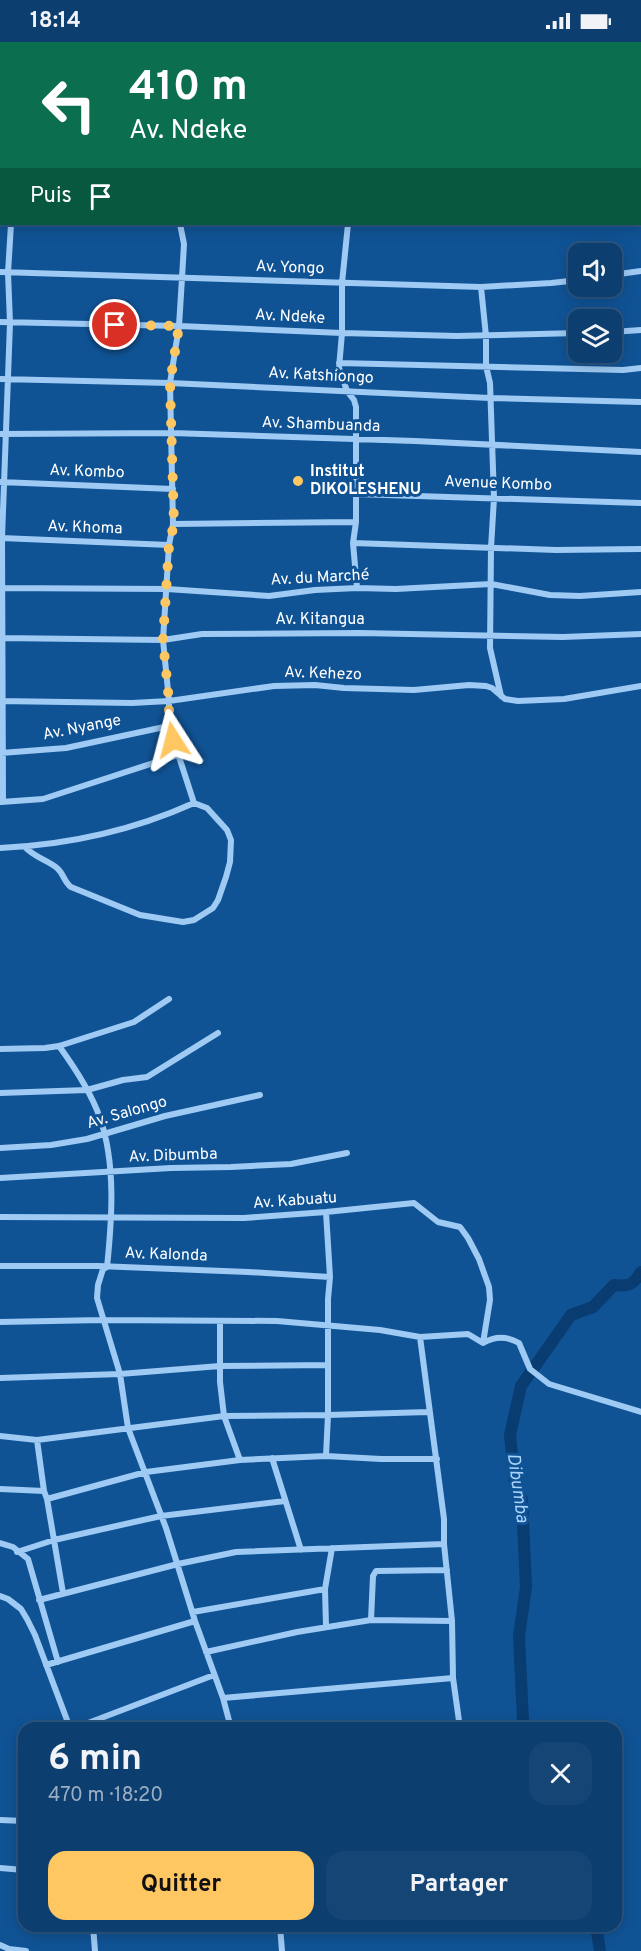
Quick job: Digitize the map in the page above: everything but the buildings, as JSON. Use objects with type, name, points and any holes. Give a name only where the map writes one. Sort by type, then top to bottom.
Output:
[{"type":"street","points":[[11,225],[8,273],[10,323],[4,379],[1,538],[2,802],[43,799],[178,755]]},
{"type":"street","points":[[180,225],[184,244],[179,326],[170,383],[174,524],[169,545],[163,640],[169,726],[194,803]]},
{"type":"street","points":[[348,225],[342,283],[342,333],[339,363],[341,377],[356,407],[356,522],[353,543],[357,588]]},
{"type":"street","points":[[622,274],[641,271]]},
{"type":"street","name":"Av. Yongo","points":[[0,272],[482,287],[568,281]]},
{"type":"street","points":[[482,287],[493,446],[490,648],[501,696]]},
{"type":"street","name":"Av. Ndeke","points":[[0,322],[486,336],[568,333]]},
{"type":"street","points":[[622,331],[641,330]]},
{"type":"street","points":[[339,363],[623,370],[641,368]]},
{"type":"street","name":"Av. Katshiongo","points":[[4,379],[170,383],[490,398],[641,402]]},
{"type":"street","name":"Av. Shambuanda","points":[[3,434],[172,433],[641,452]]},
{"type":"street","name":"Av. Kombo","points":[[2,482],[173,489]]},
{"type":"street","name":"Avenue Kombo","points":[[355,494],[641,503]]},
{"type":"street","points":[[174,524],[356,522]]},
{"type":"street","name":"Av. Khoma","points":[[1,538],[169,545]]},
{"type":"street","points":[[353,543],[491,548],[641,549]]},
{"type":"street","name":"Av. du Marché","points":[[2,588],[167,589],[270,596],[315,590],[491,584],[550,595],[580,596],[641,592]]},
{"type":"street","name":"Av. Kitangua","points":[[1,638],[163,640],[202,634],[360,633],[563,637],[641,634]]},
{"type":"street","name":"Av. Kehezo","points":[[2,701],[122,703],[169,701],[274,686],[414,690],[469,685],[492,688],[505,699],[518,701],[564,699],[641,686]]},
{"type":"street","name":"Av. Nyange","points":[[1,753],[66,748],[169,726]]},
{"type":"street","points":[[0,848],[25,847],[106,833],[167,815],[194,803],[207,808],[227,830],[232,849],[226,877],[213,909],[194,920],[183,922],[140,915],[71,887],[65,882],[59,870],[32,854],[25,847]]},
{"type":"street","points":[[0,1049],[59,1046],[134,1022],[169,999]]},
{"type":"street","points":[[0,1093],[87,1090],[123,1080],[147,1077],[218,1033]]},
{"type":"street","points":[[59,1046],[87,1090],[100,1117],[104,1133],[110,1172],[110,1237],[107,1267],[103,1269],[97,1298],[120,1374],[128,1428],[178,1564],[229,1722]]},
{"type":"street","name":"Av. Salongo","points":[[0,1148],[51,1145],[87,1139],[165,1116],[260,1095]]},
{"type":"street","name":"Av. Dibumba","points":[[0,1178],[291,1164],[347,1153]]},
{"type":"street","name":"Av. Kabuatu","points":[[0,1217],[244,1218],[414,1203],[438,1222],[460,1227],[468,1238],[489,1287],[490,1308],[483,1343]]},
{"type":"street","points":[[326,1212],[330,1277],[326,1456]]},
{"type":"street","name":"Av. Kalonda","points":[[0,1266],[107,1267],[330,1277]]},
{"type":"street","points":[[220,1321],[220,1366],[224,1416],[240,1460]]},
{"type":"street","points":[[0,1322],[278,1321],[328,1324],[420,1337],[468,1334],[483,1343],[504,1337],[519,1343],[532,1371],[549,1384],[641,1412]]},
{"type":"street","points":[[420,1337],[428,1412],[437,1459],[444,1519],[444,1544],[452,1622],[453,1678],[459,1722]]},
{"type":"street","points":[[0,1378],[120,1374],[220,1366],[328,1365]]},
{"type":"street","points":[[0,1436],[37,1440],[224,1416],[428,1412]]},
{"type":"street","points":[[37,1440],[63,1593]]},
{"type":"street","points":[[47,1499],[146,1472],[240,1460],[326,1456],[437,1459]]},
{"type":"street","points":[[272,1458],[301,1550]]},
{"type":"street","points":[[0,1489],[44,1491]]},
{"type":"street","points":[[17,1552],[54,1540],[161,1516],[285,1501]]},
{"type":"street","points":[[0,1543],[13,1547],[28,1559],[58,1662]]},
{"type":"street","points":[[39,1600],[178,1564],[236,1552],[444,1544]]},
{"type":"street","points":[[326,1626],[325,1589],[332,1548]]},
{"type":"street","points":[[371,1620],[373,1576],[376,1571],[447,1570]]},
{"type":"street","points":[[193,1612],[325,1589]]},
{"type":"street","points":[[0,1596],[21,1609],[35,1635],[68,1722]]},
{"type":"street","points":[[206,1652],[326,1626],[371,1620],[452,1622]]},
{"type":"street","points":[[46,1665],[195,1621]]},
{"type":"street","points":[[91,1722],[214,1675]]},
{"type":"street","points":[[223,1698],[453,1678]]},
{"type":"street","points":[[0,1820],[18,1821]]},
{"type":"street","points":[[0,1868],[18,1870]]},
{"type":"street","points":[[93,1932],[95,1951]]},
{"type":"street","points":[[280,1932],[282,1951]]},
{"type":"street","points":[[0,1945],[9,1949],[26,1951]]},
{"type":"waterway","name":"Dibumba","points":[[524,1722],[519,1636],[526,1587],[522,1500],[515,1485],[510,1435],[521,1386],[571,1315],[593,1307],[614,1285],[630,1284],[641,1272]]},
{"type":"waterway","name":"Dibumba","points":[[597,1932],[600,1951]]},
{"type":"place","name":"Institut DIKOLESHENU","points":[[298,481]]},
{"type":"route","points":[[115,325],[179,326],[170,383],[174,524],[169,545],[163,640],[169,726],[173,740]]}]
